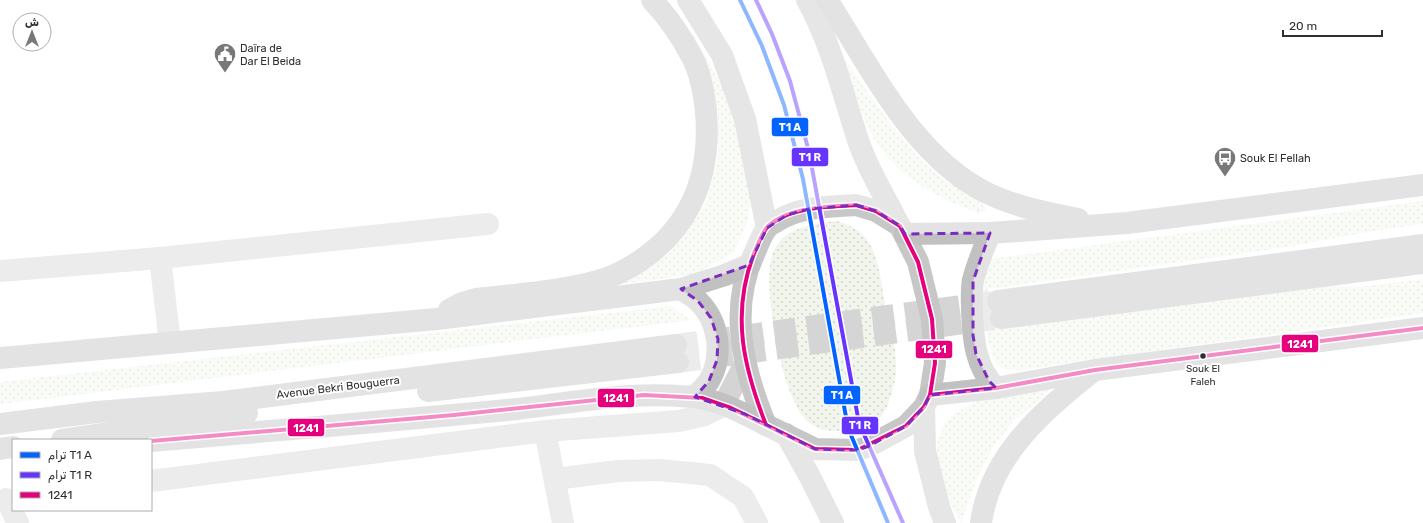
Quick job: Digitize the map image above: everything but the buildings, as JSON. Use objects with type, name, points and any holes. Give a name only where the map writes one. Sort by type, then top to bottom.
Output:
[{"type":"highway","points":[[438,319],[462,303],[476,299],[588,283],[620,272],[641,259],[674,231],[694,200],[703,171],[708,138],[706,108],[702,84],[693,58],[670,20],[652,0]]},
{"type":"highway","points":[[827,0],[902,118],[949,170],[987,193],[1015,205],[1081,220],[1127,223]]},
{"type":"highway","points":[[903,230],[990,233],[1127,223],[1423,185]]},
{"type":"highway","points":[[990,233],[973,281],[972,328],[976,354],[989,381],[996,388]]},
{"type":"highway","points":[[1423,245],[999,310],[1423,263]]},
{"type":"highway","points":[[0,358],[438,319],[681,289],[718,278],[749,265]]},
{"type":"highway","points":[[681,289],[698,301],[711,318],[718,339],[717,360],[712,374],[709,381],[695,397]]},
{"type":"highway","points":[[927,401],[1095,370],[1423,328]]},
{"type":"highway","name":"Avenue Bekri Bouguerra","points":[[0,424],[97,412],[223,402],[677,353],[69,439]]},
{"type":"highway","points":[[981,523],[983,509],[993,480],[1005,458],[1033,423],[1060,398],[1095,370]]},
{"type":"highway","points":[[152,441],[498,411],[615,397],[653,395],[695,397],[723,406],[766,425]]},
{"type":"highway","points":[[0,449],[12,447]]},
{"type":"highway","points":[[0,454],[12,453]]},
{"type":"main road","points":[[688,0],[722,55],[745,119],[767,228]]},
{"type":"main road","points":[[807,0],[828,46],[860,145],[871,172],[903,230],[918,262],[932,319],[935,362],[927,401],[925,451],[939,507],[945,523]]},
{"type":"main road","points":[[903,230],[876,211],[856,205],[808,209],[787,215],[767,228],[749,265],[744,283],[740,308],[740,333],[754,395],[766,425],[815,448],[858,450],[869,446],[906,426],[927,401]]},
{"type":"main road","points":[[786,434],[833,523]]},
{"type":"street","points":[[0,271],[160,258],[488,224]]},
{"type":"street","points":[[160,258],[170,343]]},
{"type":"street","points":[[152,481],[545,431],[679,421],[705,415],[723,406],[746,363]]},
{"type":"street","points":[[545,431],[563,523]]},
{"type":"street","points":[[555,479],[618,471],[660,470],[710,475],[743,497],[757,523]]},
{"type":"street","points":[[6,499],[18,523]]},
{"type":"highlighted area","points":[[856,205],[876,211],[900,226],[905,234],[990,233],[973,281],[973,335],[976,354],[989,381],[996,388],[930,395],[924,407],[906,426],[869,446],[858,450],[815,449],[745,414],[695,397],[709,381],[717,360],[718,339],[711,318],[698,301],[681,289],[749,265],[767,228],[787,215],[809,209]]},
{"type":"shaded area","points":[[691,31],[740,118],[753,178],[748,220],[734,252],[696,274],[622,284],[668,255],[687,232],[707,201],[718,158],[718,111]]},
{"type":"shaded area","points":[[843,58],[892,126],[923,162],[946,181],[981,202],[986,209],[980,214],[935,194],[921,186],[896,166],[885,154],[870,131]]},
{"type":"shaded area","points":[[1423,201],[1423,224],[1378,230],[1275,249],[988,289],[992,330],[1311,286],[1360,287],[1423,279],[1423,313],[1019,370],[1002,369],[995,361],[988,342],[979,288],[991,259]]},
{"type":"shaded area","points":[[837,221],[848,225],[862,234],[872,248],[880,272],[884,298],[894,340],[896,376],[888,404],[880,417],[872,423],[862,427],[833,431],[822,429],[811,424],[801,413],[791,394],[783,371],[772,318],[770,271],[773,251],[786,235],[808,226]]},
{"type":"shaded area","points":[[671,306],[691,320],[0,404],[0,382]]},
{"type":"shaded area","points":[[1052,387],[1042,398],[1015,419],[993,447],[977,478],[961,523],[945,490],[938,469],[937,446],[943,428],[955,414],[971,404],[1011,392]]},
{"type":"tunnel","points":[[676,345],[998,301]]},
{"type":"tunnel","points":[[678,362],[1001,318]]},
{"type":"transit line","points":[[740,0],[762,46],[784,105],[803,179],[848,428],[888,523]]},
{"type":"transit line","points":[[756,0],[772,34],[790,81],[809,152],[859,423],[903,523]]},
{"type":"transit line","name":"1241","points":[[856,205],[876,211],[900,226],[918,262],[932,319],[935,363],[930,395],[924,407],[906,426],[858,450],[815,449],[766,425],[758,404],[746,362],[743,342],[742,321],[746,278],[761,237],[768,226],[777,219],[799,211],[810,209],[856,205]]},
{"type":"transit line","name":"1241","points":[[930,395],[996,388],[1095,370],[1423,328]]},
{"type":"transit line","name":"1241","points":[[152,441],[454,415],[644,395],[702,398],[731,408],[766,425]]},
{"type":"place","name":"Daïra de Dar El Beida","points":[[225,74]]},
{"type":"place","name":"Souk El Fellah","points":[[1225,178]]},
{"type":"place","name":"Souk El Faleh","points":[[1203,356]]}]
